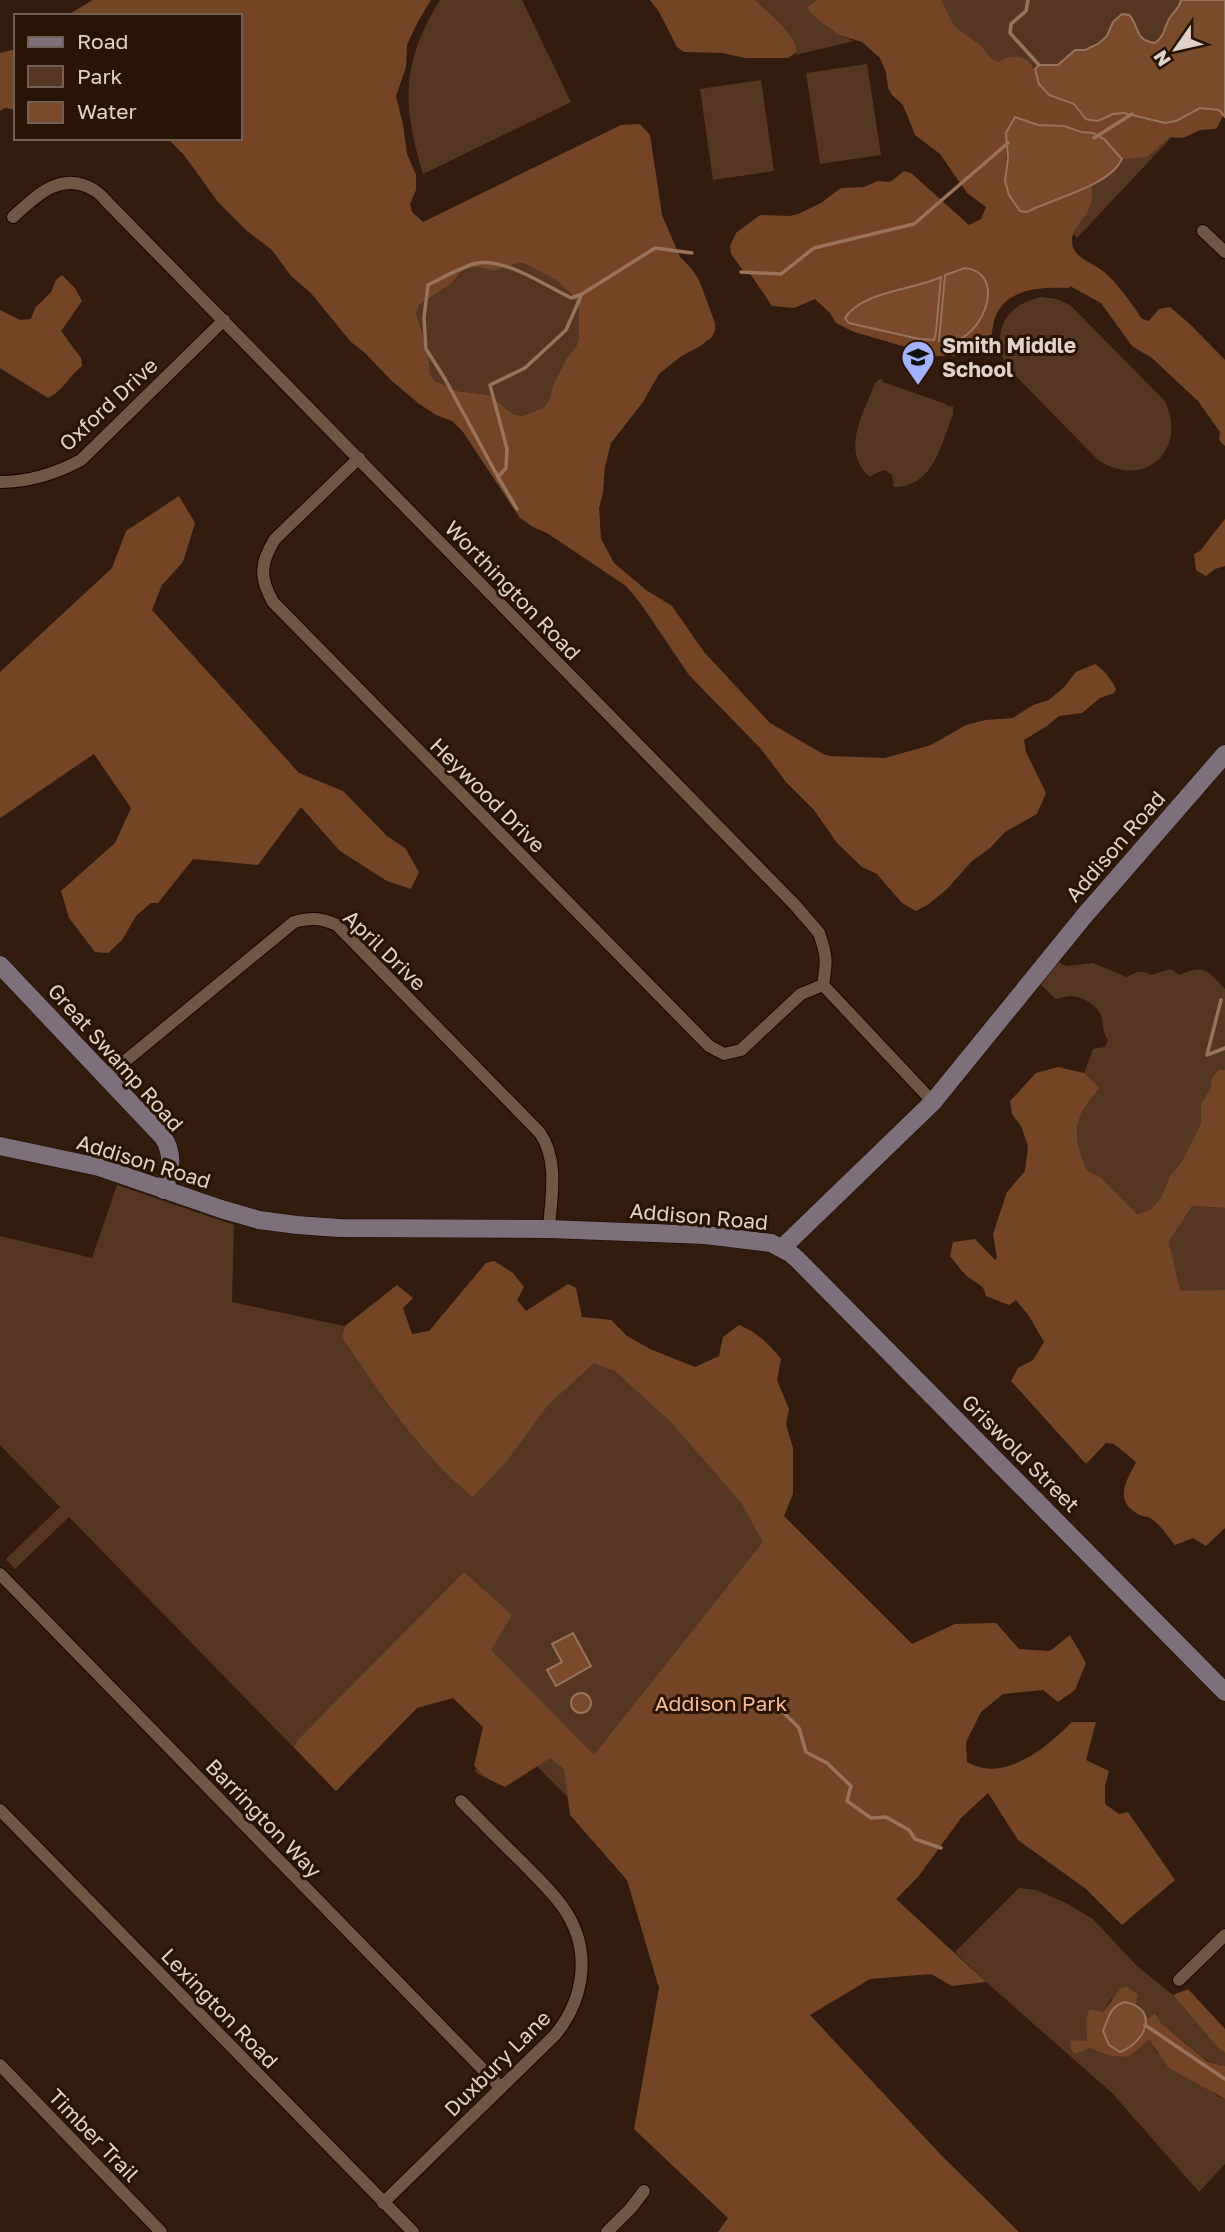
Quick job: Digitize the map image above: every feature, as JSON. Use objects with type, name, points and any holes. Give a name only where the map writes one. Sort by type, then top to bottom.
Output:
[{"type":"main road","name":"Addison Road","points":[[0,1146],[99,1167],[259,1220],[297,1226],[549,1229],[705,1235],[760,1240],[782,1248],[933,1102],[1085,915],[1225,754]]},
{"type":"main road","name":"Great Swamp Road","points":[[0,965],[167,1143],[171,1161],[164,1190]]},
{"type":"main road","name":"Griswold Street","points":[[782,1248],[1222,1683]]},
{"type":"street","name":"Worthington Road","points":[[13,217],[46,188],[71,181],[94,190],[795,905],[821,938],[827,959],[823,985]]},
{"type":"street","points":[[1203,231],[1225,252]]},
{"type":"street","name":"Oxford Drive","points":[[0,482],[34,480],[59,472],[81,460],[224,320]]},
{"type":"street","name":"Heywood Drive","points":[[359,458],[275,539],[265,555],[262,571],[264,587],[273,602],[709,1046],[724,1054],[741,1049],[801,994],[823,985]]},
{"type":"street","name":"April Drive","points":[[107,1076],[294,922],[309,918],[324,919],[337,925],[548,1144],[553,1161],[549,1229]]},
{"type":"street","points":[[823,985],[933,1102]]},
{"type":"street","name":"Barrington Way","points":[[2,1580],[501,2088]]},
{"type":"street","name":"Duxbury Lane","points":[[383,2203],[555,2035],[569,2016],[581,1985],[583,1964],[570,1918],[557,1899],[461,1801]]},
{"type":"street","name":"Lexington Road","points":[[0,1810],[413,2232]]},
{"type":"street","points":[[1179,1980],[1225,1935]]},
{"type":"street","name":"Timber Trail","points":[[0,2065],[161,2232]]},
{"type":"street","points":[[607,2232],[644,2191]]},
{"type":"green space","points":[[93,0],[431,0],[407,45],[406,67],[396,96],[407,154],[416,175],[416,190],[410,204],[412,212],[423,222],[621,125],[640,124],[650,135],[662,215],[680,257],[699,280],[715,323],[715,330],[712,337],[659,374],[643,402],[611,443],[599,508],[601,539],[614,563],[646,590],[672,606],[704,652],[770,723],[830,756],[885,758],[931,745],[966,725],[1013,718],[1033,705],[1049,700],[1076,672],[1095,664],[1112,682],[1116,689],[1114,693],[1100,698],[1082,713],[1059,716],[1024,740],[1026,752],[1046,793],[1037,814],[1005,832],[929,904],[916,911],[902,903],[877,874],[862,867],[837,843],[814,810],[786,782],[761,749],[689,675],[626,586],[520,518],[463,432],[452,421],[436,415],[418,403],[351,342],[310,292],[291,276],[272,250],[247,231],[218,202],[184,155],[169,140],[242,140],[242,14],[69,14]],"holes":[[[523,263],[556,280],[572,295],[579,307],[579,338],[543,408],[522,416],[513,414],[489,395],[457,391],[435,381],[430,374],[428,351],[416,313],[419,305],[451,284],[462,272],[477,267],[493,271]]]},
{"type":"green space","points":[[440,0],[522,0],[571,102],[423,174],[411,127],[409,85],[418,44]]},
{"type":"green space","points":[[650,0],[755,0],[787,31],[797,52],[788,58],[745,58],[722,53],[684,52],[677,47]]},
{"type":"green space","points":[[755,0],[816,0],[811,4],[839,35],[854,41],[795,55],[797,52],[790,35]]},
{"type":"green space","points":[[816,0],[941,0],[954,26],[980,45],[993,60],[999,62],[1017,57],[1027,61],[1036,77],[1067,103],[1077,106],[1086,119],[1098,121],[1113,114],[1124,113],[1165,123],[1176,121],[1200,108],[1220,110],[1223,116],[1215,129],[1200,130],[1183,138],[1170,137],[1147,157],[1122,159],[1110,145],[1088,132],[1037,124],[1019,117],[1006,133],[1006,173],[1013,199],[1019,210],[1027,212],[1091,185],[1091,204],[1073,233],[1075,250],[1111,278],[1142,319],[1149,321],[1159,309],[1170,307],[1225,360],[1225,446],[1219,440],[1220,432],[1198,401],[1152,358],[1132,346],[1101,303],[1070,286],[1028,291],[1009,299],[996,315],[991,336],[958,356],[937,356],[854,332],[836,323],[815,299],[794,308],[772,306],[751,275],[742,269],[731,254],[730,246],[736,233],[760,215],[798,214],[821,203],[841,188],[864,187],[878,181],[890,182],[904,171],[911,173],[969,225],[981,219],[986,207],[967,193],[940,154],[915,135],[903,105],[888,88],[886,72],[880,58],[862,42],[839,35],[820,21],[808,7]],"holes":[[[946,275],[988,291],[985,312],[953,341],[939,341]],[[941,278],[936,332],[855,308],[886,295]]]},
{"type":"green space","points":[[847,0],[1225,0],[1225,117],[1219,110],[1198,109],[1077,238]]},
{"type":"green space","points":[[14,50],[14,110],[5,108],[0,111],[0,53]]},
{"type":"green space","points":[[867,64],[881,155],[820,164],[806,73]]},
{"type":"green space","points":[[761,80],[774,171],[713,180],[700,89]]},
{"type":"green space","points":[[523,263],[556,280],[572,295],[579,307],[579,338],[553,385],[548,402],[543,408],[522,416],[513,414],[489,395],[457,391],[435,381],[430,374],[428,351],[416,313],[419,305],[470,268],[493,271]]},
{"type":"green space","points":[[62,275],[75,288],[82,301],[61,331],[81,358],[82,366],[48,398],[0,368],[0,310],[20,320],[31,319],[35,308],[51,292],[56,280]]},
{"type":"green space","points":[[1041,297],[1057,299],[1071,306],[1165,401],[1171,419],[1171,436],[1166,450],[1145,468],[1115,468],[1098,460],[1005,365],[1000,341],[1005,321],[1018,306]]},
{"type":"green space","points":[[881,378],[883,382],[949,407],[953,406],[953,414],[934,462],[918,480],[908,485],[894,487],[892,475],[885,470],[870,477],[861,466],[857,455],[857,431],[875,383]]},
{"type":"green space","points":[[179,496],[195,523],[183,562],[162,585],[152,610],[299,773],[343,791],[387,836],[405,848],[419,872],[411,889],[387,881],[340,851],[301,807],[258,865],[193,859],[158,903],[151,903],[136,916],[122,940],[108,953],[95,952],[69,918],[61,891],[115,843],[131,808],[94,754],[0,818],[0,672],[112,568],[126,531]]},
{"type":"green space","points":[[1225,519],[1225,566],[1206,576],[1196,570],[1194,554],[1200,551]]},
{"type":"green space","points":[[1058,962],[1067,966],[1093,963],[1127,977],[1139,972],[1151,975],[1171,969],[1179,975],[1200,970],[1209,973],[1225,989],[1225,1070],[1218,1070],[1212,1077],[1210,1089],[1201,1104],[1201,1123],[1181,1163],[1170,1175],[1161,1198],[1150,1210],[1137,1214],[1100,1177],[1087,1170],[1082,1157],[1078,1146],[1077,1126],[1084,1108],[1100,1088],[1084,1073],[1093,1049],[1105,1047],[1108,1040],[1101,1015],[1091,1003],[1072,996],[1056,999],[1040,984]]},
{"type":"green space","points":[[1058,1067],[1084,1073],[1100,1088],[1080,1117],[1077,1126],[1078,1146],[1087,1170],[1100,1177],[1137,1214],[1150,1210],[1161,1198],[1170,1175],[1181,1163],[1201,1123],[1201,1104],[1210,1089],[1212,1077],[1218,1070],[1225,1070],[1225,1208],[1192,1206],[1169,1242],[1180,1291],[1225,1290],[1225,1528],[1206,1546],[1193,1538],[1175,1545],[1155,1522],[1130,1508],[1124,1490],[1136,1462],[1114,1444],[1106,1443],[1086,1464],[1011,1381],[1018,1368],[1033,1360],[1044,1342],[1016,1300],[1009,1305],[986,1296],[982,1287],[965,1274],[950,1256],[953,1242],[975,1239],[995,1260],[997,1258],[993,1234],[1007,1192],[1025,1171],[1028,1146],[1021,1126],[1012,1114],[1010,1101],[1036,1073]]},
{"type":"green space","name":"Addison Park","points":[[117,1185],[234,1225],[232,1302],[344,1326],[399,1381],[602,1336],[981,1713],[753,1985],[518,1747],[485,1778],[474,1771],[508,1738],[447,1677],[336,1791],[69,1517],[15,1569],[6,1559],[60,1507],[0,1445],[0,1236],[92,1258]]},
{"type":"green space","points":[[1192,1206],[1225,1208],[1225,1290],[1179,1292],[1169,1242]]},
{"type":"green space","points":[[494,1261],[513,1273],[524,1287],[517,1300],[526,1311],[568,1284],[576,1288],[582,1317],[611,1320],[627,1336],[650,1349],[695,1367],[719,1356],[723,1337],[739,1325],[757,1335],[781,1359],[777,1380],[789,1409],[786,1424],[793,1448],[793,1494],[784,1516],[912,1644],[955,1624],[996,1623],[1019,1649],[1050,1651],[1070,1635],[1086,1663],[1075,1690],[1058,1702],[1043,1690],[1003,1694],[981,1712],[966,1742],[967,1762],[981,1768],[1010,1766],[1038,1751],[1072,1722],[1096,1722],[1086,1760],[1109,1771],[1105,1786],[1105,1804],[1119,1814],[1128,1812],[1175,1880],[1122,1925],[1086,1889],[1018,1840],[988,1793],[961,1818],[918,1877],[896,1899],[986,1982],[952,1986],[931,1974],[870,1979],[810,2015],[942,2156],[1019,2232],[718,2232],[728,2218],[634,2129],[659,1988],[627,1880],[570,1815],[564,1769],[550,1758],[505,1787],[488,1779],[474,1766],[483,1727],[453,1698],[417,1708],[336,1791],[294,1747],[464,1572],[512,1615],[491,1650],[594,1755],[763,1542],[742,1504],[672,1423],[615,1371],[594,1363],[548,1405],[506,1462],[473,1497],[453,1480],[402,1422],[342,1337],[345,1326],[397,1285],[413,1298],[403,1308],[412,1334],[429,1331],[486,1263]]},
{"type":"green space","points":[[1019,1888],[1036,1890],[1093,1919],[1137,1966],[1173,1995],[1225,2053],[1225,2066],[1209,2062],[1161,2023],[1155,2013],[1146,2020],[1136,2005],[1138,1995],[1111,1999],[1103,2012],[1089,2009],[1086,2019],[1088,2041],[1075,2053],[1089,2048],[1111,2056],[1127,2057],[1149,2040],[1157,2053],[1225,2099],[1225,2164],[1199,2192],[1112,2093],[955,1952]]},
{"type":"green space","points":[[1127,1987],[1138,1995],[1136,2005],[1125,2002],[1107,2017],[1103,2031],[1146,2030],[1146,2020],[1155,2013],[1161,2023],[1208,2062],[1225,2066],[1225,2099],[1169,2068],[1149,2040],[1128,2057],[1111,2056],[1089,2048],[1075,2054],[1071,2050],[1070,2040],[1087,2041],[1086,2019],[1089,2009],[1103,2012],[1121,1988]]},
{"type":"green space","points":[[1188,1989],[1225,2029],[1225,2053],[1173,1995]]},
{"type":"water","points":[[1181,0],[1225,0],[1225,117],[1219,110],[1200,108],[1176,121],[1165,123],[1124,113],[1113,114],[1098,121],[1090,120],[1086,119],[1074,104],[1049,95],[1039,84],[1035,69],[1039,65],[1058,65],[1075,50],[1085,50],[1098,44],[1122,14],[1131,17],[1144,40],[1155,43]]},
{"type":"water","points":[[1015,117],[1038,125],[1064,126],[1093,133],[1104,139],[1122,159],[1106,177],[1094,184],[1027,212],[1020,211],[1009,195],[1005,181],[1008,158],[1006,133]]},
{"type":"water","points":[[965,268],[978,272],[985,280],[988,291],[983,315],[967,335],[955,341],[939,341],[945,275]]},
{"type":"water","points":[[941,277],[934,340],[849,323],[845,318],[863,302]]},
{"type":"water","points":[[573,1633],[591,1666],[556,1686],[547,1670],[562,1662],[552,1644]]},
{"type":"water","points":[[577,1693],[585,1693],[591,1703],[585,1713],[577,1713],[571,1707],[571,1699]]},
{"type":"water","points":[[1125,2002],[1143,2011],[1146,2018],[1142,2034],[1137,2041],[1120,2052],[1109,2045],[1103,2031],[1113,2010]]},
{"type":"waterway","points":[[1028,0],[1026,11],[1011,24],[1010,33],[1039,65]]},
{"type":"waterway","points":[[1094,138],[1132,114]]},
{"type":"waterway","points":[[741,272],[781,274],[814,248],[914,224],[1008,143]]},
{"type":"waterway","points":[[498,477],[426,349],[424,318],[428,285],[467,266],[484,262],[523,273],[571,298],[582,294],[655,248],[692,253]]},
{"type":"waterway","points":[[517,509],[498,477],[506,468],[507,449],[490,385],[525,368],[566,330],[581,296]]},
{"type":"waterway","points":[[1221,1000],[1207,1055],[1225,1048]]},
{"type":"waterway","points":[[780,1709],[799,1728],[806,1752],[827,1763],[851,1786],[847,1801],[871,1818],[886,1817],[909,1830],[915,1839],[941,1848]]},
{"type":"waterway","points":[[1145,2025],[1225,2079]]},
{"type":"place","name":"Smith Middle School","points":[[918,387]]}]
